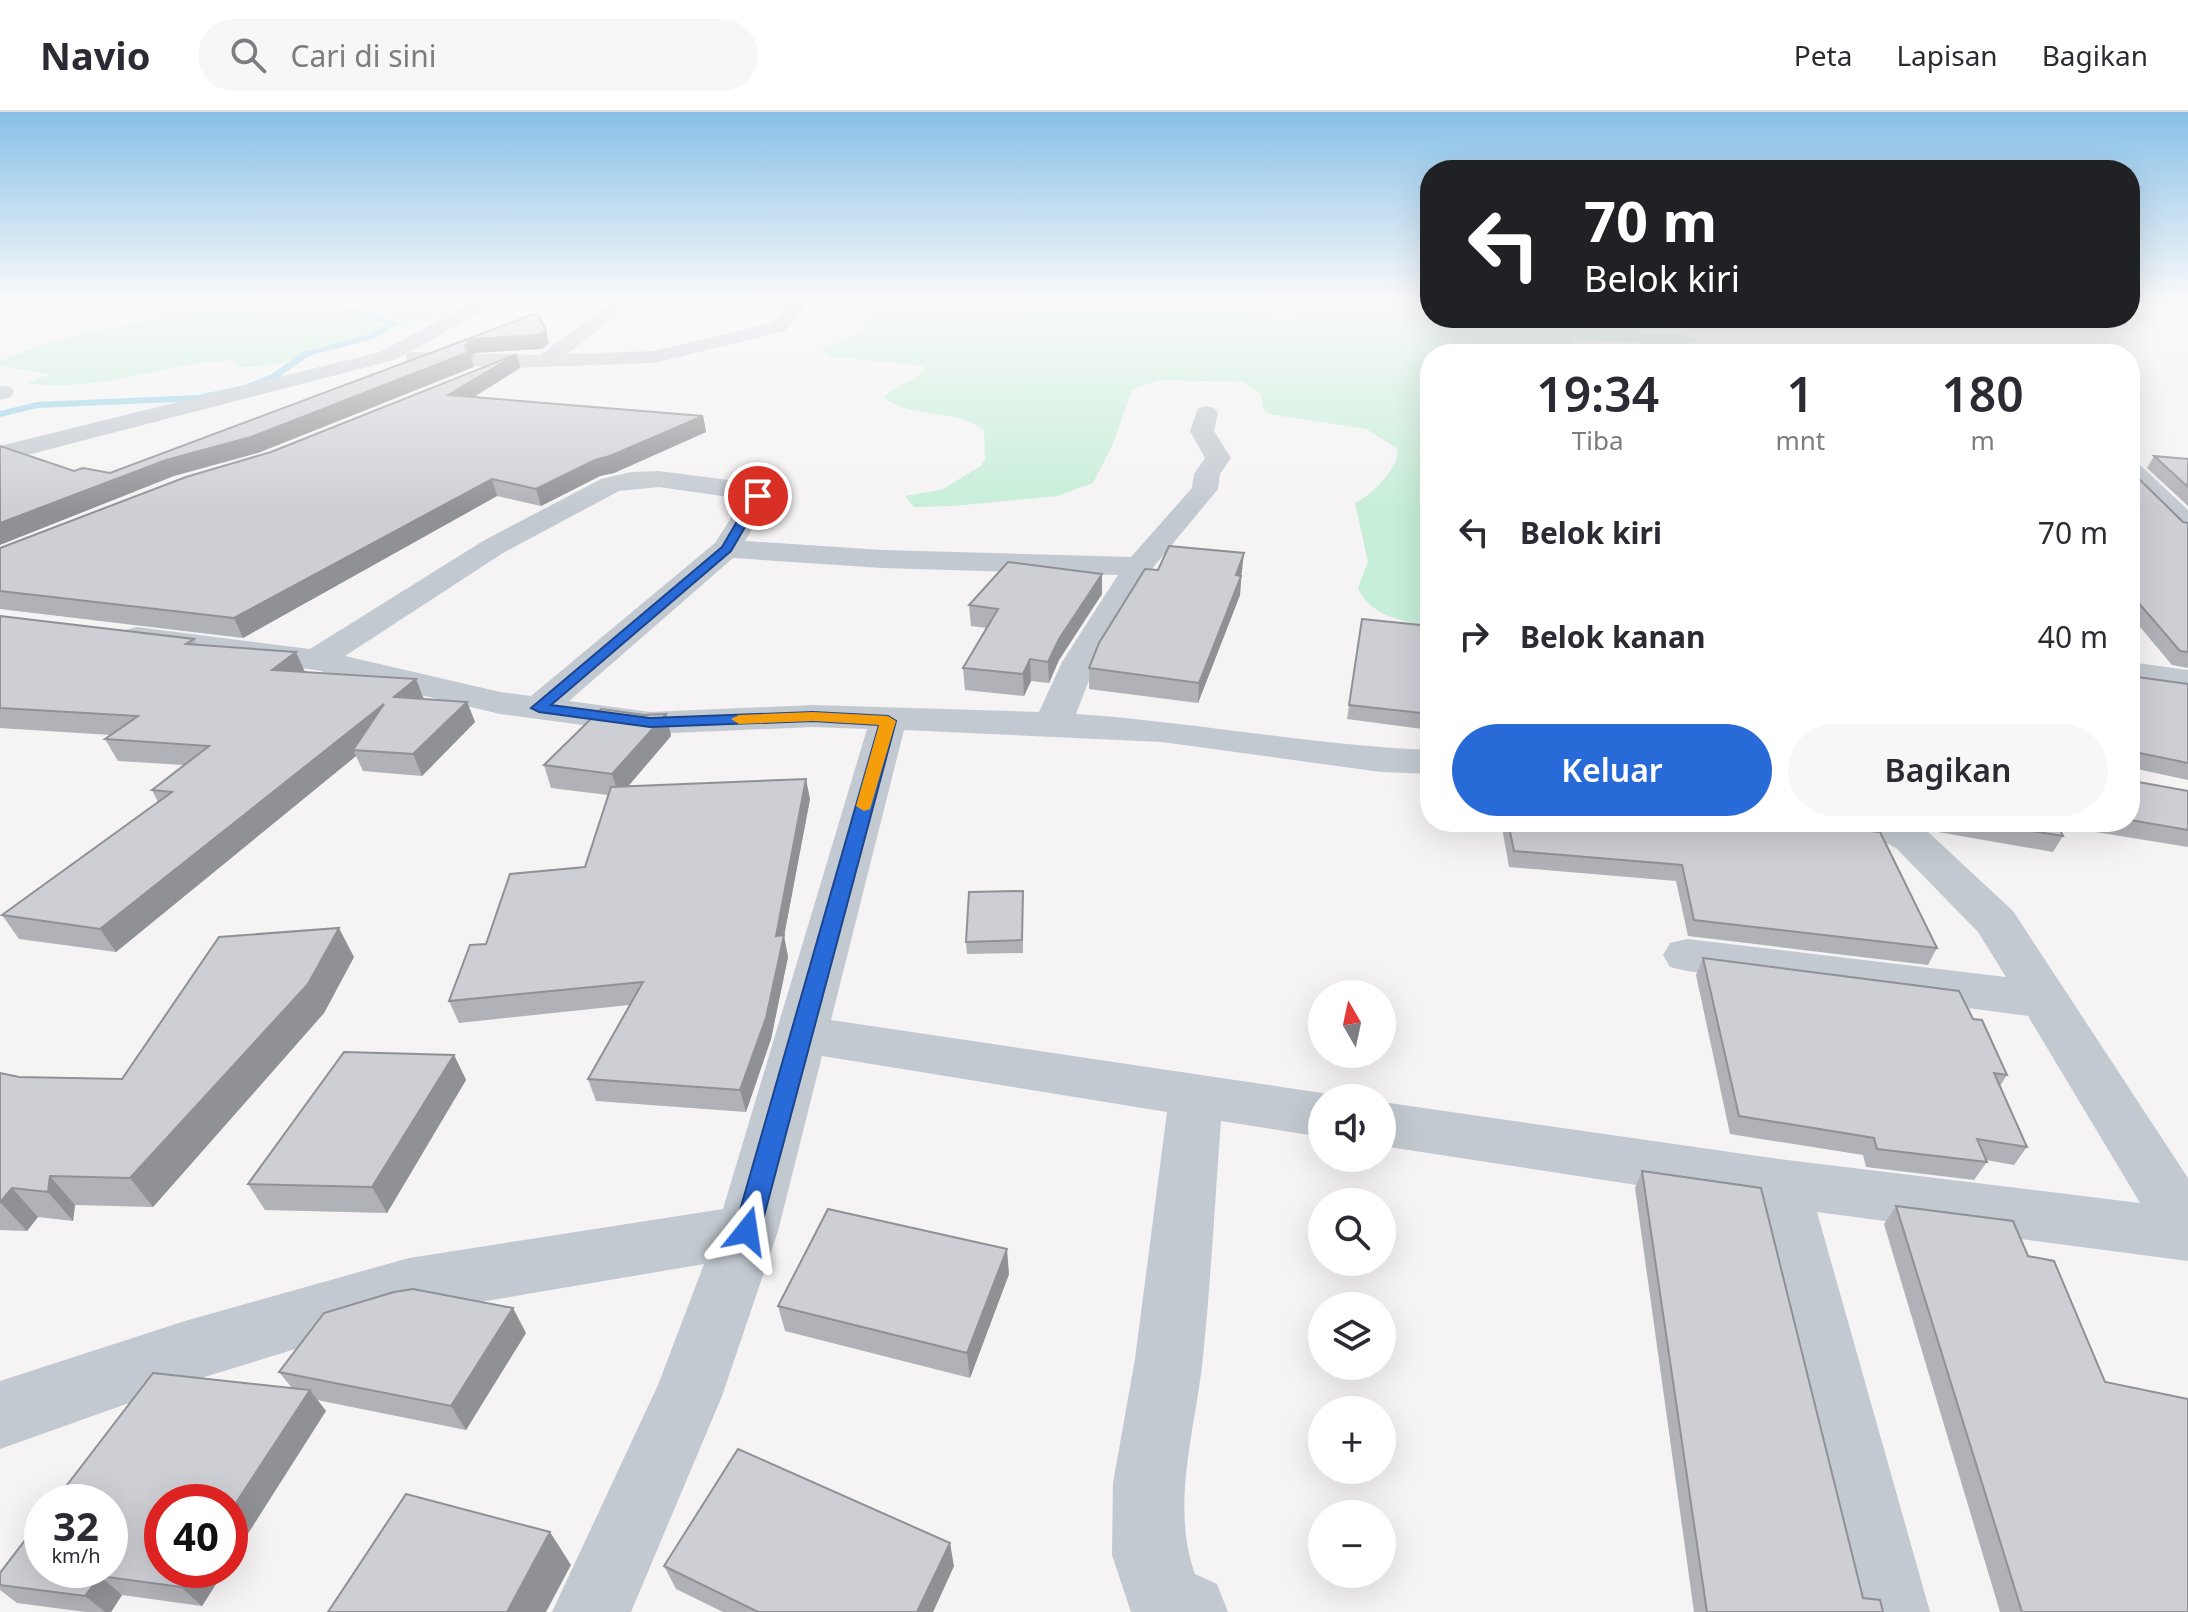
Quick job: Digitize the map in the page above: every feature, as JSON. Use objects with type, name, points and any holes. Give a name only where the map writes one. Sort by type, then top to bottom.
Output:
[{"type":"street","points":[[0,454],[324,372]]},
{"type":"street","points":[[455,385],[487,372]]},
{"type":"street","points":[[1054,724],[1062,696],[1082,657],[1139,566],[1205,489],[1207,474],[1218,458],[1204,439],[1202,431],[1206,413]]},
{"type":"street","points":[[316,660],[493,547],[621,482],[659,479],[753,492],[758,500],[726,549],[539,708]]},
{"type":"street","points":[[2140,479],[2188,526]]},
{"type":"street","points":[[726,549],[882,559],[1139,566]]},
{"type":"street","points":[[103,633],[316,660],[422,687],[539,708],[650,723],[813,716],[888,721],[1054,724],[1162,731],[1381,760],[1420,762]]},
{"type":"street","points":[[2140,674],[2188,681]]},
{"type":"street","points":[[591,1612],[688,1396],[747,1231],[888,721]]},
{"type":"street","points":[[1898,832],[1911,839],[1996,922],[2183,1214]]},
{"type":"street","points":[[1687,955],[2045,1000]]},
{"type":"street","points":[[800,1034],[1308,1113]]},
{"type":"street","points":[[1189,1612],[1166,1601],[1150,1555],[1149,1483],[1169,1359],[1196,1096]]},
{"type":"street","points":[[1396,1126],[1779,1183],[2183,1214]]},
{"type":"street","points":[[1779,1183],[1891,1612]]},
{"type":"street","points":[[0,1415],[185,1352],[409,1286],[747,1231]]},
{"type":"green space","points":[[38,372],[151,372],[78,384],[25,383],[51,374]]},
{"type":"green space","points":[[921,372],[1420,372],[1420,624],[1378,611],[1358,588],[1368,562],[1355,503],[1383,480],[1394,465],[1398,449],[1366,429],[1269,414],[1263,409],[1261,394],[1243,382],[1159,380],[1132,390],[1113,444],[1093,483],[1058,496],[914,507],[905,496],[941,490],[981,466],[985,459],[984,430],[973,423],[908,409],[884,398]]},
{"type":"building","points":[[380,372],[418,372],[251,437],[166,460],[0,523],[0,446],[74,471],[83,468],[110,473]]},
{"type":"building","points":[[472,372],[487,372],[448,395],[703,416],[595,460],[536,489],[492,479],[234,618],[0,591],[0,548],[186,477],[271,452]]},
{"type":"building","points":[[2154,456],[2188,459],[2188,487]]},
{"type":"building","points":[[2140,480],[2183,522],[2188,523],[2188,652],[2180,651],[2140,605]]},
{"type":"building","points":[[1169,546],[1244,553],[1236,575],[1241,576],[1199,683],[1089,668],[1099,643],[1145,569],[1158,570]]},
{"type":"building","points":[[1008,562],[1102,574],[1059,639],[1048,662],[1030,659],[1023,674],[963,668],[998,609],[969,605]]},
{"type":"building","points":[[0,616],[194,639],[186,644],[296,652],[272,670],[416,679],[394,697],[467,702],[413,754],[353,750],[384,704],[100,929],[2,915],[172,792],[152,790],[209,746],[105,739],[138,716],[0,708]]},
{"type":"building","points":[[1362,619],[1420,625],[1420,713],[1349,705]]},
{"type":"building","points":[[2140,677],[2188,684],[2188,763],[2140,753]]},
{"type":"building","points":[[601,709],[644,715],[666,714],[612,774],[544,765]]},
{"type":"building","points":[[806,779],[776,936],[784,935],[766,1018],[740,1090],[588,1079],[643,982],[449,1001],[470,945],[486,944],[510,874],[585,867],[611,787]]},
{"type":"building","points":[[2140,782],[2188,791],[2188,830],[2140,822]]},
{"type":"building","points":[[1510,832],[1880,832],[1937,948],[1694,920],[1682,865],[1514,851]]},
{"type":"building","points":[[2038,832],[2061,832],[2063,836]]},
{"type":"building","points":[[1023,891],[1022,940],[966,942],[969,892]]},
{"type":"building","points":[[339,928],[308,984],[130,1178],[50,1176],[48,1192],[12,1188],[0,1202],[0,1073],[19,1077],[122,1079],[219,937]]},
{"type":"building","points":[[1703,958],[1959,991],[1973,1019],[1982,1020],[2007,1075],[1994,1073],[2027,1147],[1977,1139],[1987,1162],[1877,1149],[1874,1138],[1739,1116]]},
{"type":"building","points":[[344,1052],[454,1055],[372,1187],[248,1184]]},
{"type":"building","points":[[1642,1171],[1761,1188],[1863,1598],[1880,1600],[1883,1612],[1707,1612]]},
{"type":"building","points":[[1896,1206],[2013,1221],[2028,1256],[2054,1261],[2105,1382],[2188,1399],[2188,1612],[2022,1612]]},
{"type":"building","points":[[828,1209],[1007,1249],[967,1353],[778,1306]]},
{"type":"building","points":[[413,1289],[513,1308],[451,1406],[279,1372],[324,1313]]},
{"type":"building","points":[[153,1373],[310,1390],[248,1485],[144,1484],[144,1582],[128,1580],[128,1484],[68,1484]]},
{"type":"building","points":[[738,1449],[950,1543],[917,1612],[758,1612],[664,1566]]},
{"type":"building","points":[[406,1494],[550,1532],[507,1612],[328,1612]]},
{"type":"building","points":[[24,1542],[24,1588],[91,1588],[85,1596],[0,1585],[0,1573]]},
{"type":"waterway","points":[[0,414],[37,405],[198,398],[248,387],[281,372]]},
{"type":"slow traffic","points":[[739,719],[813,716],[888,721],[864,806]]},
{"type":"route","points":[[747,1231],[888,721],[813,716],[650,723],[539,708],[726,549],[758,496]]}]
